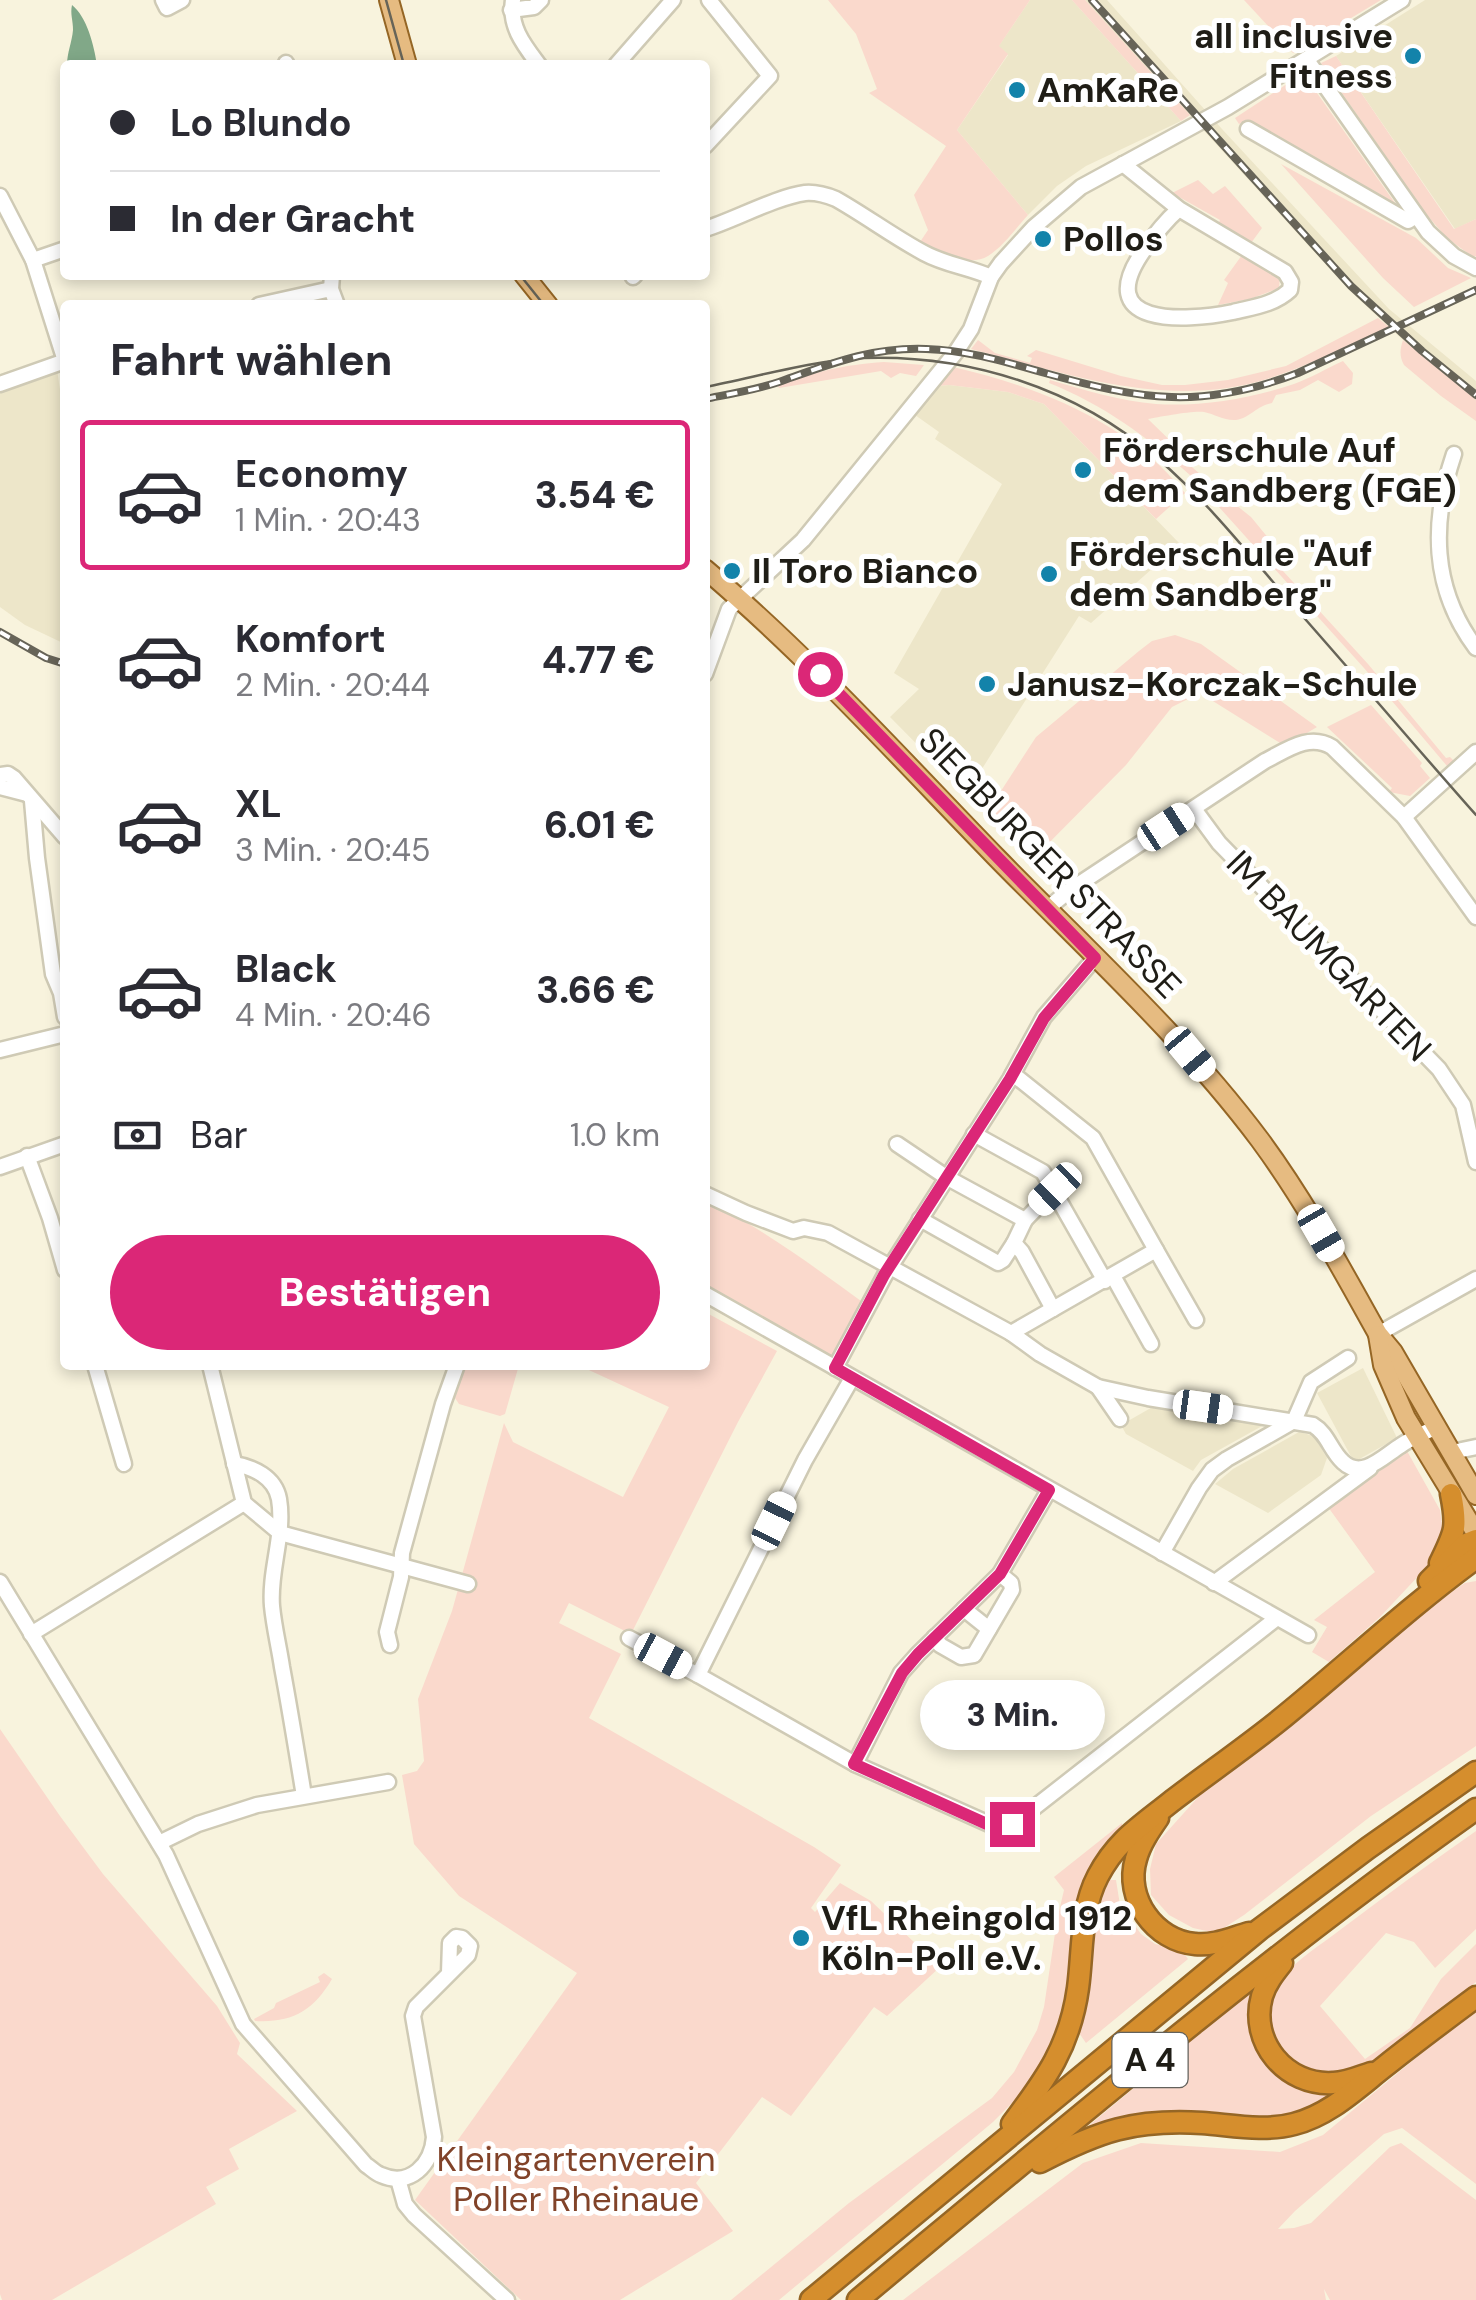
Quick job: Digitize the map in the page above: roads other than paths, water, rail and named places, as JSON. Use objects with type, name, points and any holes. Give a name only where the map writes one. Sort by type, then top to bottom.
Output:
[{"type":"highway","points":[[1435,1580],[1454,1535],[1452,1494]]},
{"type":"highway","points":[[990,2153],[1048,2076],[1062,2047],[1077,1992],[1086,1912],[1096,1880],[1112,1853],[1138,1825],[1274,1724],[1408,1611],[1476,1536]]},
{"type":"highway","points":[[1435,1580],[1476,1558]]},
{"type":"highway","points":[[1435,1580],[1476,1576]]},
{"type":"highway","name":"A 4","points":[[811,2300],[1260,1929],[1476,1772]]},
{"type":"highway","points":[[1164,1808],[1142,1842],[1134,1863],[1138,1903],[1150,1921],[1170,1938],[1193,1944],[1216,1944],[1260,1929]]},
{"type":"highway","name":"A 4","points":[[858,2300],[1302,1938],[1390,1869],[1476,1809]]},
{"type":"highway","points":[[1302,1938],[1263,1994],[1260,2027],[1264,2043],[1276,2061],[1292,2074],[1312,2082],[1334,2084],[1382,2069]]},
{"type":"highway","points":[[998,2184],[1083,2140],[1126,2127],[1196,2123],[1264,2128],[1292,2125],[1318,2116],[1476,1997]]},
{"type":"main road","points":[[389,0],[406,60]]},
{"type":"main road","name":"SIEGBURGER STRASSE","points":[[710,573],[845,698],[1190,1054],[1259,1139],[1321,1233],[1476,1495]]},
{"type":"main road","name":"SIEGBURGER STRASSE","points":[[1378,1334],[1383,1365],[1404,1414],[1476,1536]]},
{"type":"street","points":[[165,4],[182,0]]},
{"type":"street","points":[[535,60],[517,36],[512,5],[534,7],[541,0]]},
{"type":"street","points":[[620,60],[673,0]]},
{"type":"street","points":[[709,0],[770,76],[710,141]]},
{"type":"street","points":[[710,659],[726,612],[803,540],[960,347],[991,277],[1016,245],[1082,187],[1188,130],[1402,0]]},
{"type":"street","points":[[1307,60],[1428,232],[1454,256],[1476,268]]},
{"type":"street","points":[[1248,129],[1408,221],[1416,216]]},
{"type":"street","points":[[1123,164],[1179,210],[1285,272],[1291,282],[1290,290],[1269,303],[1219,314],[1162,317],[1136,307],[1127,292],[1129,274],[1163,223],[1179,210]]},
{"type":"street","points":[[710,227],[792,197],[821,194],[836,199],[922,252],[991,277]]},
{"type":"street","points":[[0,196],[43,287],[60,344]]},
{"type":"street","points":[[32,260],[60,250]]},
{"type":"street","points":[[275,300],[332,282]]},
{"type":"street","points":[[0,384],[60,363]]},
{"type":"street","points":[[1454,454],[1441,501],[1440,558],[1456,616],[1476,648]]},
{"type":"street","points":[[1048,908],[1266,761],[1312,740],[1332,747],[1404,816],[1476,917]]},
{"type":"street","points":[[1404,816],[1476,752]]},
{"type":"street","points":[[0,774],[14,778],[60,830]]},
{"type":"street","points":[[0,788],[30,797]]},
{"type":"street","points":[[30,797],[54,974],[60,987]]},
{"type":"street","name":"IM BAUMGARTEN","points":[[1194,808],[1219,843],[1439,1069],[1463,1105],[1476,1162]]},
{"type":"street","points":[[835,1368],[890,1268],[1051,1007],[1095,958]]},
{"type":"street","points":[[0,1050],[60,1035]]},
{"type":"street","points":[[1012,1074],[1093,1138],[1196,1320]]},
{"type":"street","points":[[974,1134],[1044,1172],[1151,1344]]},
{"type":"street","points":[[896,1144],[1020,1217]]},
{"type":"street","points":[[0,1167],[60,1146]]},
{"type":"street","points":[[28,1156],[60,1252]]},
{"type":"street","points":[[920,1219],[1000,1262],[1014,1243],[1020,1217],[1055,1189]]},
{"type":"street","points":[[710,1196],[793,1230],[828,1233],[1011,1333],[1098,1387],[1294,1421],[1318,1428],[1349,1466],[1358,1469],[1376,1464]]},
{"type":"street","points":[[1014,1243],[1053,1309]]},
{"type":"street","points":[[1011,1333],[1156,1250]]},
{"type":"street","points":[[1378,1334],[1475,1283]]},
{"type":"street","points":[[710,1297],[1308,1635]]},
{"type":"street","points":[[1162,1553],[1212,1470],[1294,1421],[1311,1382],[1348,1358]]},
{"type":"street","points":[[96,1370],[124,1464]]},
{"type":"street","points":[[211,1370],[244,1503],[280,1533],[468,1584]]},
{"type":"street","points":[[390,1645],[387,1632],[401,1577],[402,1554],[456,1370]]},
{"type":"street","points":[[698,1675],[805,1460],[852,1378]]},
{"type":"street","points":[[1098,1387],[1120,1418]]},
{"type":"street","points":[[1214,1583],[1400,1446],[1436,1428]]},
{"type":"street","points":[[1452,1452],[1476,1447]]},
{"type":"street","points":[[234,1464],[253,1468],[264,1476],[279,1499],[280,1533],[272,1570],[272,1605],[304,1796]]},
{"type":"street","points":[[854,1764],[902,1673],[1000,1574],[1049,1490]]},
{"type":"street","points":[[31,1634],[244,1503]]},
{"type":"street","points":[[936,1637],[940,1645],[962,1657],[974,1655],[1012,1590],[1012,1583],[1000,1574]]},
{"type":"street","points":[[0,1582],[159,1844],[242,2024],[366,2165],[381,2175],[398,2179],[420,2170],[434,2148],[414,2016],[416,2006],[449,1974]]},
{"type":"street","points":[[964,1609],[990,1629]]},
{"type":"street","points":[[629,1638],[854,1764],[989,1825],[1006,1828],[1276,1618]]},
{"type":"street","points":[[159,1844],[198,1824],[257,1805],[388,1782]]},
{"type":"street","points":[[398,2179],[405,2204],[414,2214],[507,2300]]},
{"type":"tram line","points":[[386,0],[403,60]]},
{"type":"tram line","points":[[524,280],[540,300]]},
{"type":"tram line","points":[[710,386],[822,362],[902,358],[981,369],[1019,380],[1092,412],[1157,458],[1210,510],[1476,815]]},
{"type":"railway","points":[[1092,0],[1351,286],[1476,395]]},
{"type":"railway","points":[[710,398],[770,385],[851,358],[906,349],[971,354],[1142,395],[1172,397],[1231,392],[1298,373],[1476,290]]},
{"type":"railway","points":[[0,632],[60,662]]},
{"type":"place","name":"all inclusive Fitness","points":[[1413,56]]},
{"type":"place","name":"AmKaRe","points":[[1017,90]]},
{"type":"place","name":"Pollos","points":[[1043,239]]},
{"type":"place","name":"Förderschule Auf dem Sandberg (FGE)","points":[[1083,470]]},
{"type":"place","name":"Il Toro Bianco","points":[[732,571]]},
{"type":"place","name":"Förderschule \"Auf dem Sandberg\"","points":[[1049,574]]},
{"type":"place","name":"Janusz-Korczak-Schule","points":[[987,684]]},
{"type":"place","name":"VfL Rheingold 1912 Köln-Poll e.V.","points":[[801,1938]]},
{"type":"park label","name":"Kleingartenverein Poller Rheinaue","points":[[576,2179]]}]
